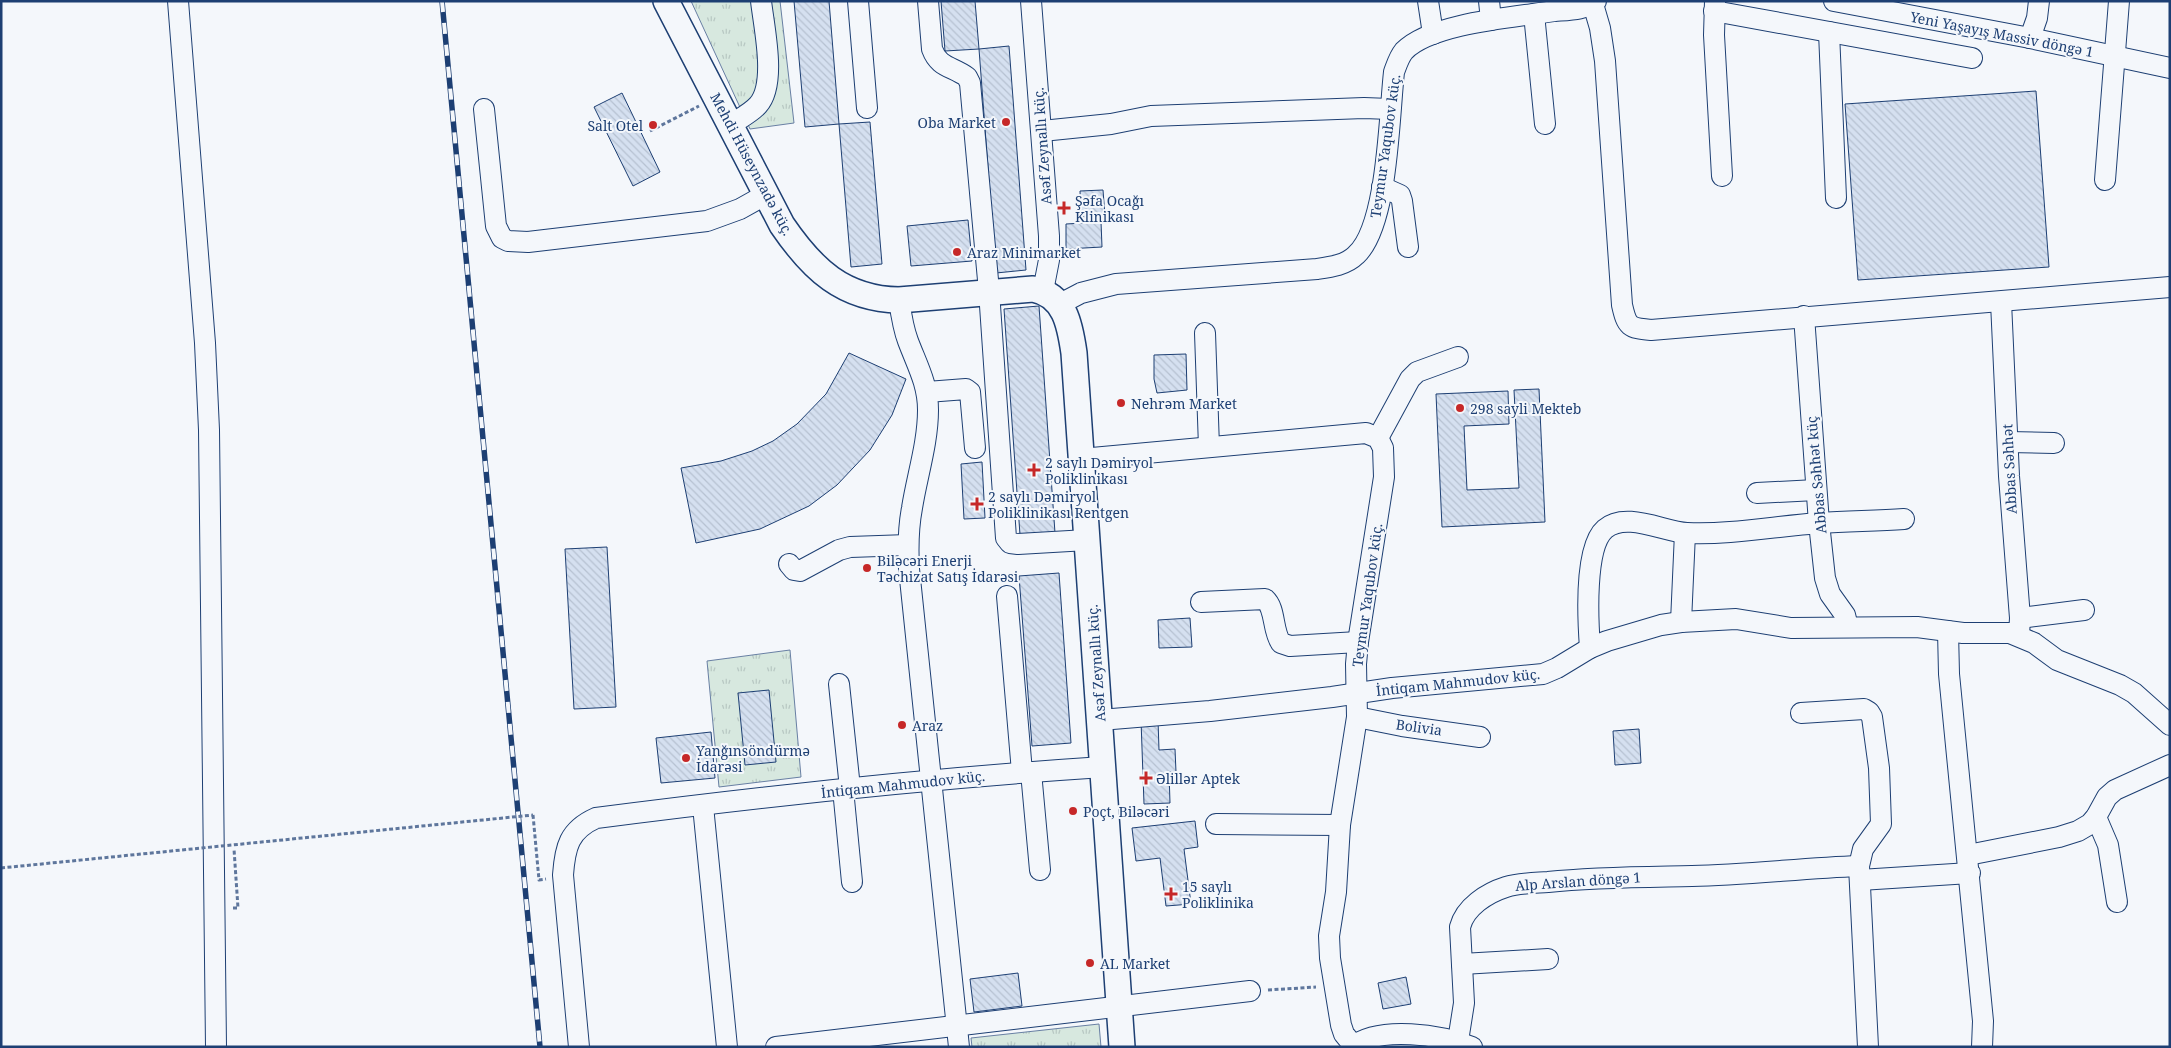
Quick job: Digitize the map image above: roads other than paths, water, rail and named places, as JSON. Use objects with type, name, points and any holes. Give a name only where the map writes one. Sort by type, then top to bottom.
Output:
[{"type":"main road","name":"Mehdi Hüseynzadə küç.","points":[[666,1],[765,195],[795,244],[828,278],[862,295],[881,300],[900,300]]},
{"type":"main road","points":[[900,300],[1020,288],[1051,297]]},
{"type":"main road","name":"Asəf Zeynallı küç.","points":[[1051,297],[1066,315],[1074,352],[1122,1047]]},
{"type":"street","points":[[178,1],[205,343],[208,430],[216,1047]]},
{"type":"street","points":[[730,125],[758,106],[764,97],[768,65],[761,1]]},
{"type":"street","points":[[858,1],[867,108]]},
{"type":"street","points":[[928,1],[932,49],[935,56],[940,64],[967,77],[970,83],[989,291],[1006,538],[1010,543],[1018,544],[1087,540]]},
{"type":"street","name":"Asəf Zeynallı küç.","points":[[1032,1],[1042,131],[1051,297]]},
{"type":"street","points":[[1428,1],[1433,34]]},
{"type":"street","name":"Yeni Yaşayış Massiv döngə 1","points":[[1834,1],[2030,38],[2170,68]]},
{"type":"street","points":[[2030,38],[2037,18],[2039,1]]},
{"type":"street","points":[[2105,180],[2119,1]]},
{"type":"street","points":[[1490,11],[1534,14],[1594,3],[1605,61],[1622,306],[1626,322],[1633,328],[1651,330],[2170,287]]},
{"type":"street","points":[[1722,176],[1715,6],[1829,32],[1972,58]]},
{"type":"street","name":"Teymur Yaqubov küç.","points":[[1051,297],[1081,293],[1116,284],[1317,269],[1343,263],[1357,255],[1367,240],[1376,216],[1382,187],[1394,72],[1399,59],[1410,46],[1433,34],[1490,11]]},
{"type":"street","points":[[1534,14],[1545,124]]},
{"type":"street","points":[[1829,32],[1836,198]]},
{"type":"street","points":[[1042,131],[1111,124],[1151,116],[1364,108],[1390,109]]},
{"type":"street","points":[[484,109],[496,226],[502,238],[508,241],[528,242],[707,221],[740,209],[765,195]]},
{"type":"street","points":[[1382,187],[1400,195],[1408,247]]},
{"type":"street","points":[[900,300],[902,324],[920,366],[927,392],[927,428],[912,509],[908,545],[930,782],[959,1047]]},
{"type":"street","name":"Abbas Səhhət","points":[[2001,302],[2019,627]]},
{"type":"street","name":"Abbas Səhhət küç","points":[[1804,316],[1816,490],[1825,578],[1830,594],[1845,615],[1848,627]]},
{"type":"street","points":[[1205,333],[1209,447]]},
{"type":"street","points":[[1081,458],[1351,433],[1366,433],[1378,438],[1410,379],[1417,372],[1458,357]]},
{"type":"street","points":[[927,392],[966,389],[970,392],[975,448]]},
{"type":"street","name":"Teymur Yaqubov küç.","points":[[1353,1046],[1344,1034],[1341,1025],[1334,986],[1329,936],[1336,892],[1340,825],[1357,717],[1358,642],[1384,478],[1383,448],[1378,438]]},
{"type":"street","points":[[2008,442],[2054,443]]},
{"type":"street","points":[[1757,493],[1816,490]]},
{"type":"street","points":[[1590,648],[1588,615],[1590,579],[1600,535],[1606,528],[1622,523],[1637,522],[1686,533],[1760,530],[1819,523],[1904,519]]},
{"type":"street","points":[[1682,622],[1686,533]]},
{"type":"street","points":[[790,564],[794,570],[800,571],[839,550],[850,547],[908,545]]},
{"type":"street","points":[[1007,596],[1040,870]]},
{"type":"street","points":[[1201,602],[1265,599],[1270,603],[1276,636],[1281,643],[1290,646],[1358,642]]},
{"type":"street","points":[[2019,627],[2084,610]]},
{"type":"street","name":"İntiqam Mahmudov küç.","points":[[1100,720],[1210,712],[1392,688],[1542,674],[1557,668],[1590,648],[1661,625],[1736,618],[1791,628],[1918,627],[1963,633],[2010,633],[2019,627],[2034,643],[2057,660],[2120,685],[2134,693],[2170,725]]},
{"type":"street","points":[[1948,631],[1949,674],[1983,1021],[1982,1047]]},
{"type":"street","points":[[839,684],[852,882]]},
{"type":"street","points":[[1801,712],[1864,709],[1869,712],[1872,718],[1879,768],[1881,824],[1860,855],[1859,873],[1868,1047]]},
{"type":"street","name":"Bolivia","points":[[1357,717],[1402,726],[1480,736]]},
{"type":"street","points":[[1969,864],[2078,831],[2090,824],[2107,797],[2115,790],[2170,766]]},
{"type":"street","name":"İntiqam Mahmudov küç.","points":[[579,1047],[563,874],[566,847],[573,834],[584,824],[596,818],[847,789],[1027,772],[1103,767]]},
{"type":"street","points":[[703,806],[727,1047]]},
{"type":"street","points":[[2096,817],[2108,845],[2117,902]]},
{"type":"street","points":[[1216,824],[1340,825]]},
{"type":"street","name":"Alp Arslan döngə 1","points":[[1465,1044],[1460,927],[1462,918],[1470,908],[1494,891],[1508,886],[1598,877],[1723,876],[1806,868],[1859,873],[1969,864]]},
{"type":"street","points":[[1462,964],[1548,959]]},
{"type":"street","points":[[776,1047],[1250,991]]},
{"type":"street","points":[[1353,1046],[1368,1038],[1385,1035],[1414,1034],[1465,1044]]},
{"type":"railway","points":[[442,1],[540,1047]]},
{"type":"place","name":"Oba Market","points":[[1006,122]]},
{"type":"place","name":"Salt Otel","points":[[653,125]]},
{"type":"place","name":"Şəfa Ocağı Klinikası","points":[[1064,208]]},
{"type":"place","name":"Araz Minimarket","points":[[957,252]]},
{"type":"place","name":"Nehrəm Market","points":[[1121,403]]},
{"type":"place","name":"298 sayli Mekteb","points":[[1460,408]]},
{"type":"place","name":"2 saylı Dəmiryol Poliklinikası","points":[[1034,470]]},
{"type":"place","name":"2 saylı Dəmiryol Poliklinikası Rentgen","points":[[977,504]]},
{"type":"place","name":"Biləcəri Enerji Təchizat Satış İdarəsi","points":[[867,568]]},
{"type":"place","name":"Araz","points":[[902,725]]},
{"type":"place","name":"Yanğınsöndürmə İdarəsi","points":[[686,758]]},
{"type":"place","name":"Əlillər Aptek","points":[[1146,778]]},
{"type":"place","name":"Poçt, Biləcəri","points":[[1073,811]]},
{"type":"place","name":"15 saylı Poliklinika","points":[[1171,894]]},
{"type":"place","name":"AL Market","points":[[1090,963]]}]
